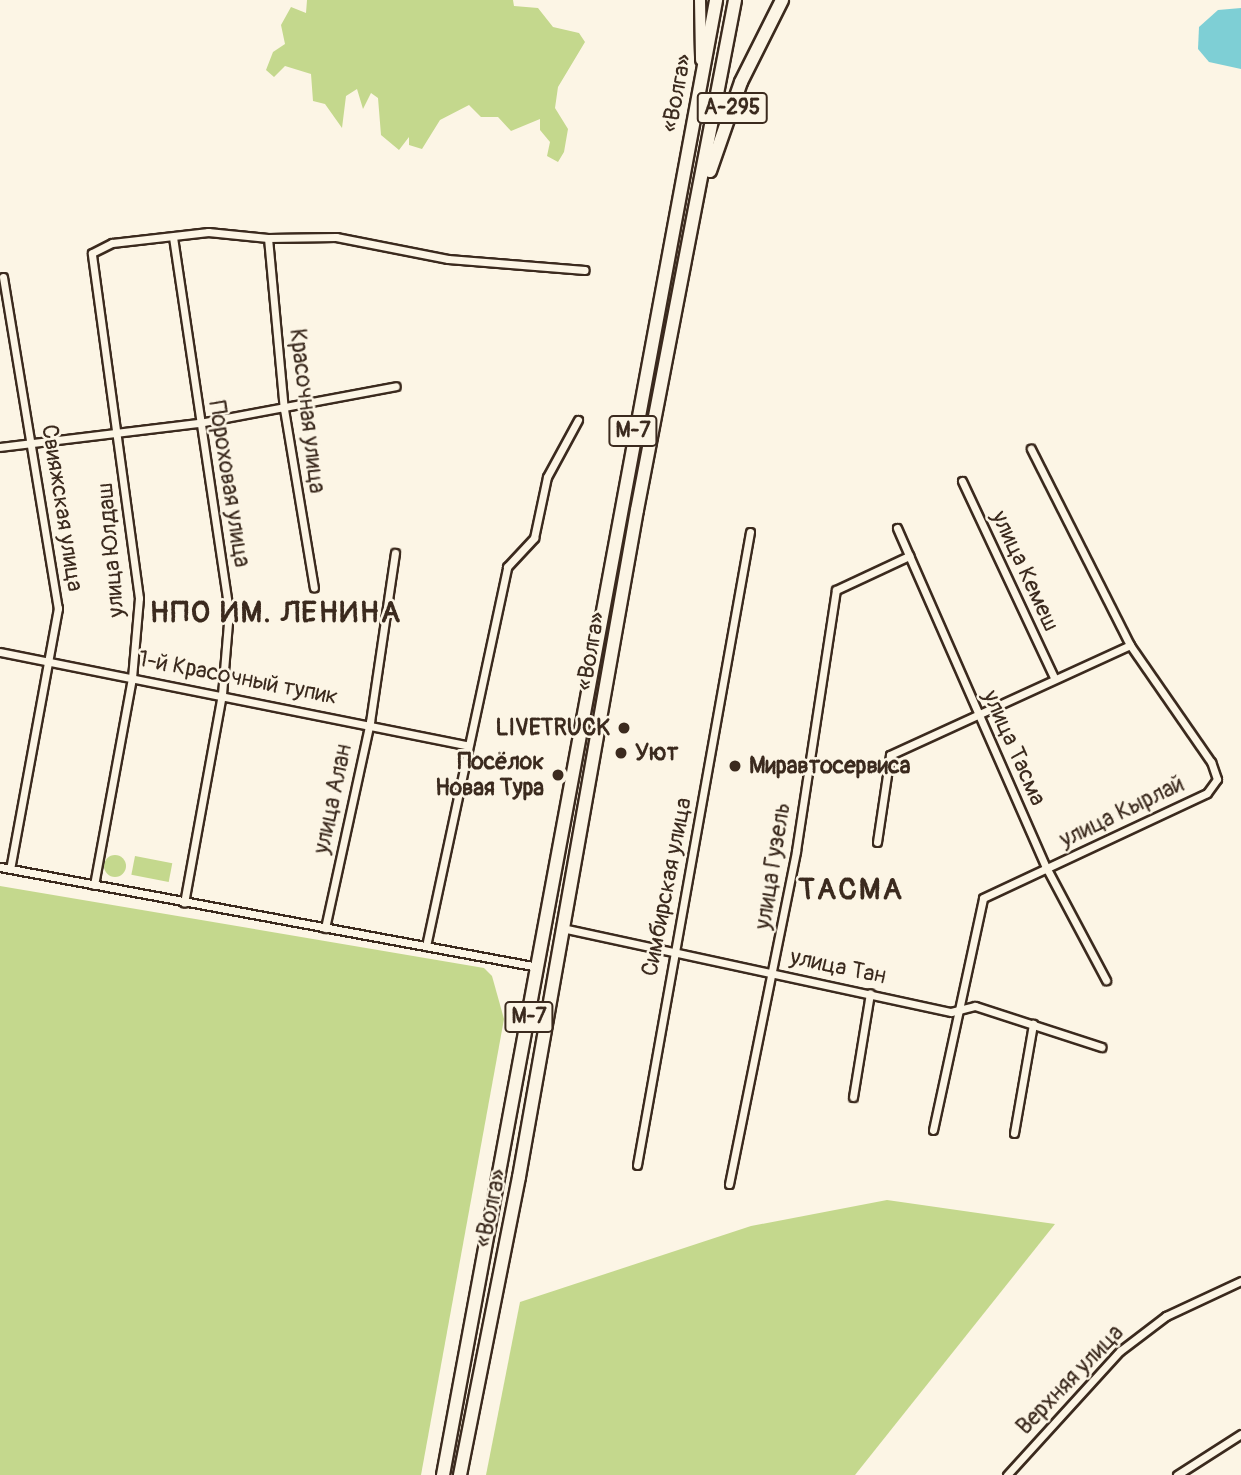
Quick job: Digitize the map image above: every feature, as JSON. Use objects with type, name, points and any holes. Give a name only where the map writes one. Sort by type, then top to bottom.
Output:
[{"type":"highway","name":"«Волга»","points":[[443,1475],[716,0]]},
{"type":"highway","name":"«Волга»","points":[[460,1475],[491,1306],[519,1177],[562,928],[735,0]]},
{"type":"highway","name":"А-295","points":[[694,222],[741,82],[782,0]]},
{"type":"main road","points":[[700,0],[700,85]]},
{"type":"street","points":[[173,237],[208,232],[268,238],[336,237],[448,259],[585,270]]},
{"type":"street","name":"улица Юлдаш","points":[[94,885],[132,678],[139,598],[119,434],[92,253],[111,243],[173,237]]},
{"type":"street","name":"Пороховая улица","points":[[173,237],[229,611],[222,694],[184,903]]},
{"type":"street","name":"Красочная улица","points":[[268,238],[284,410],[314,588]]},
{"type":"street","name":"Свияжская улица","points":[[3,277],[58,608],[10,869]]},
{"type":"street","points":[[0,447],[119,434],[284,410],[396,386]]},
{"type":"street","points":[[426,946],[506,567],[534,538],[547,477],[578,420]]},
{"type":"street","name":"улица Кырлай","points":[[960,1006],[984,898],[1207,793],[1217,779],[1212,762],[1130,645],[1031,449]]},
{"type":"street","name":"улица Кемеш","points":[[962,481],[1054,677]]},
{"type":"street","name":"улица Тасма","points":[[897,528],[1047,869],[1106,980]]},
{"type":"street","name":"Симбирская улица","points":[[637,1166],[750,532]]},
{"type":"street","name":"улица Алан","points":[[326,928],[370,722],[395,553]]},
{"type":"street","name":"улица Гузель","points":[[729,1184],[774,972],[836,590],[909,556]]},
{"type":"street","points":[[877,842],[890,755],[978,716],[1054,677],[1130,645]]},
{"type":"street","name":"1-й Красочный тупик","points":[[0,652],[370,722],[467,745]]},
{"type":"street","points":[[0,867],[538,967]]},
{"type":"street","name":"улица Тан","points":[[562,928],[675,949],[951,1012],[960,1006],[975,1006],[1101,1047]]},
{"type":"street","points":[[853,1097],[870,993]]},
{"type":"street","points":[[933,1130],[960,1006]]},
{"type":"street","points":[[1014,1133],[1033,1024]]},
{"type":"street","name":"Верхняя улица","points":[[1007,1475],[1120,1351],[1166,1316],[1241,1281]]},
{"type":"street","points":[[1177,1475],[1241,1434]]},
{"type":"green space","points":[[307,0],[513,0],[514,6],[538,8],[553,27],[579,33],[585,42],[558,87],[555,108],[568,129],[564,152],[558,162],[547,156],[550,142],[540,130],[540,119],[511,131],[498,117],[481,117],[469,105],[440,120],[422,149],[409,145],[409,137],[399,150],[381,135],[378,98],[371,93],[363,109],[357,89],[346,96],[342,128],[325,104],[313,101],[311,74],[285,66],[274,77],[266,70],[273,52],[285,44],[281,25],[291,7],[306,13]]},
{"type":"green space","points":[[115,855],[123,858],[126,866],[123,874],[115,877],[107,874],[104,866],[107,858]]},
{"type":"green space","points":[[135,856],[172,863],[169,882],[131,875]]},
{"type":"green space","points":[[0,886],[484,968],[492,976],[504,1019],[421,1475],[0,1475]]},
{"type":"green space","points":[[887,1200],[1055,1224],[855,1475],[486,1475],[520,1302],[751,1226]]},
{"type":"water","points":[[1241,8],[1241,69],[1209,62],[1198,49],[1199,27],[1218,10]]},
{"type":"place","name":"LIVETRUCK","points":[[624,728]]},
{"type":"place","name":"Уют","points":[[621,753]]},
{"type":"place","name":"Миравтосервиса","points":[[735,766]]},
{"type":"place","name":"Посёлок Новая Тура","points":[[558,775]]},
{"type":"district","name":"НПО ИМ. ЛЕНИНА","points":[[276,613]]},
{"type":"district","name":"ТАСМА","points":[[851,890]]}]
